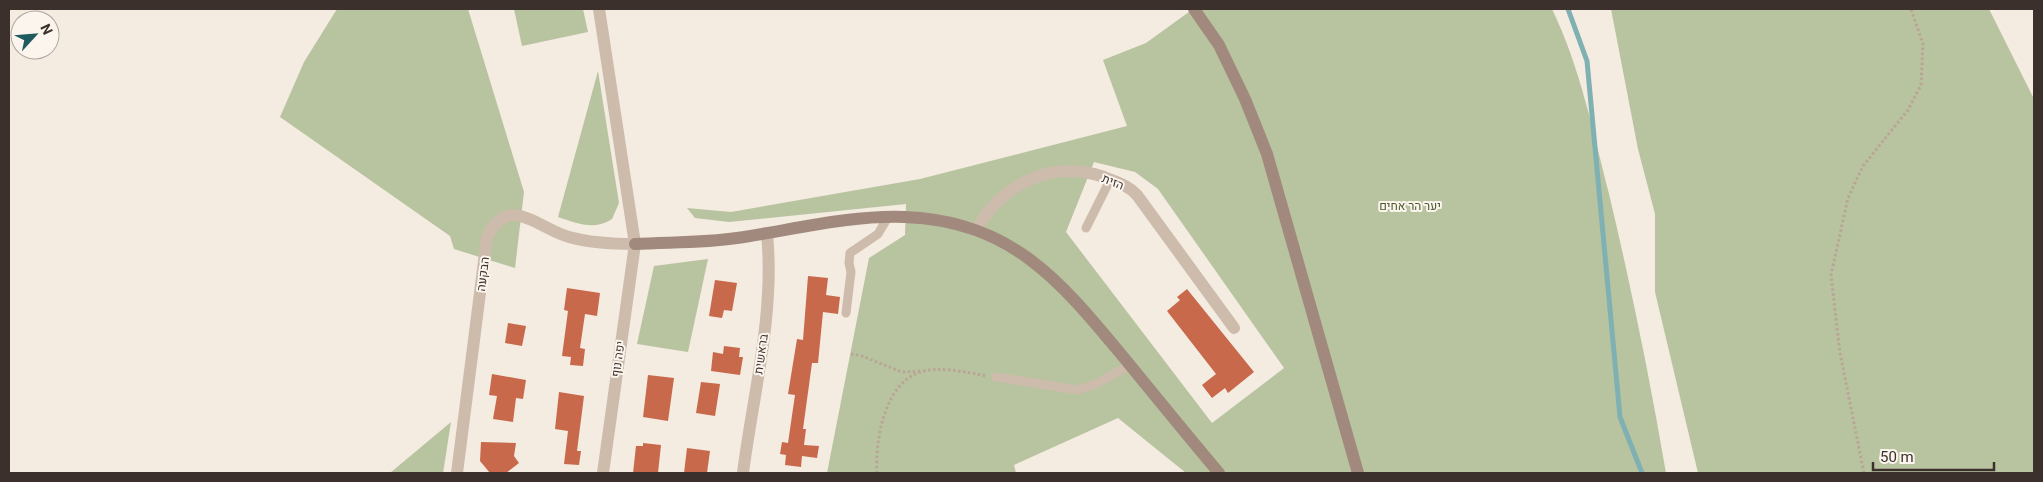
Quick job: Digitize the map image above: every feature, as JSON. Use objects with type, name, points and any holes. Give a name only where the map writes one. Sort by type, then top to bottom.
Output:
[{"type":"street","name":"יפה נוף","points":[[599,9],[635,244],[603,473]]},
{"type":"street","points":[[1194,9],[1219,45],[1245,99],[1267,154],[1358,473]]},
{"type":"street","name":"הזית","points":[[976,231],[984,215],[996,201],[1011,189],[1029,180],[1050,174],[1073,172],[1097,175],[1124,184],[1136,194],[1234,328]]},
{"type":"street","name":"הבקעה","points":[[457,473],[487,238],[495,224],[507,216],[523,216],[557,233],[573,238],[604,243],[635,244]]},
{"type":"street","points":[[635,244],[711,241],[839,222],[888,217],[937,220],[997,239],[1026,256],[1054,278],[1081,306],[1219,473]]},
{"type":"street","name":"בראשית","points":[[743,473],[767,309],[770,259],[767,234]]},
{"type":"lane","points":[[1086,228],[1110,180]]},
{"type":"lane","points":[[846,313],[851,272],[849,264],[850,253],[878,234],[888,217]]},
{"type":"lane","points":[[996,377],[1078,390],[1096,384],[1130,365]]},
{"type":"path","points":[[1864,473],[1840,354],[1831,275],[1848,198],[1864,166],[1908,110],[1920,85],[1923,44],[1911,9]]},
{"type":"path","points":[[850,354],[862,356],[902,372],[955,370],[996,377]]},
{"type":"path","points":[[877,473],[878,437],[888,406],[897,388],[906,379],[921,371]]},
{"type":"green space","points":[[337,9],[468,9],[524,192],[515,268],[454,249],[450,236],[280,117],[304,62]]},
{"type":"green space","points":[[514,9],[583,9],[588,32],[522,46]]},
{"type":"green space","name":"יער הר אחים","points":[[1193,9],[1552,9],[1578,76],[1609,194],[1640,333],[1666,473],[1186,473],[1118,418],[1014,465],[1016,473],[827,473],[869,258],[905,235],[906,204],[729,222],[695,218],[687,208],[731,212],[920,179],[1127,126],[1103,60],[1146,43]],"holes":[[[1094,162],[1135,172],[1158,189],[1284,368],[1212,423],[1066,232]]]},
{"type":"green space","points":[[1611,9],[1989,9],[2034,99],[2034,473],[1698,473],[1655,292],[1655,214],[1638,149]]},
{"type":"green space","points":[[598,71],[619,203],[612,219],[598,225],[585,225],[558,217]]},
{"type":"green space","points":[[708,259],[688,352],[637,344],[654,266]]},
{"type":"green space","points":[[451,422],[443,473],[390,473]]},
{"type":"building","points":[[808,276],[828,278],[826,295],[840,297],[838,314],[823,312],[818,363],[812,363],[803,429],[806,429],[804,445],[819,446],[817,458],[802,456],[801,467],[785,465],[786,455],[780,454],[782,442],[788,443],[795,395],[788,394],[797,339],[803,340]]},
{"type":"building","points":[[715,280],[737,283],[732,311],[724,310],[722,318],[709,316]]},
{"type":"building","points":[[567,288],[600,293],[597,316],[585,314],[580,348],[585,349],[583,366],[570,365],[571,357],[562,356],[568,311],[564,310]]},
{"type":"building","points":[[1187,289],[1254,372],[1228,393],[1225,388],[1212,398],[1202,385],[1216,374],[1167,311],[1180,300],[1177,297]]},
{"type":"building","points":[[508,323],[526,326],[522,346],[505,343]]},
{"type":"building","points":[[724,346],[740,348],[739,357],[743,357],[740,375],[711,371],[713,352],[723,354]]},
{"type":"building","points":[[492,374],[526,380],[523,399],[516,398],[513,422],[493,419],[497,396],[489,395]]},
{"type":"building","points":[[648,375],[674,378],[668,421],[643,417]]},
{"type":"building","points":[[701,382],[720,384],[715,416],[696,413]]},
{"type":"building","points":[[559,392],[584,396],[577,451],[581,451],[579,465],[564,464],[568,431],[555,429]]},
{"type":"building","points":[[481,442],[516,443],[514,456],[519,463],[506,473],[490,473],[480,461]]},
{"type":"building","points":[[643,443],[661,445],[658,473],[633,473],[636,446],[643,446]]},
{"type":"building","points":[[687,448],[710,451],[707,473],[684,473]]},
{"type":"waterway","points":[[1568,9],[1587,61],[1620,417],[1642,473]]}]
